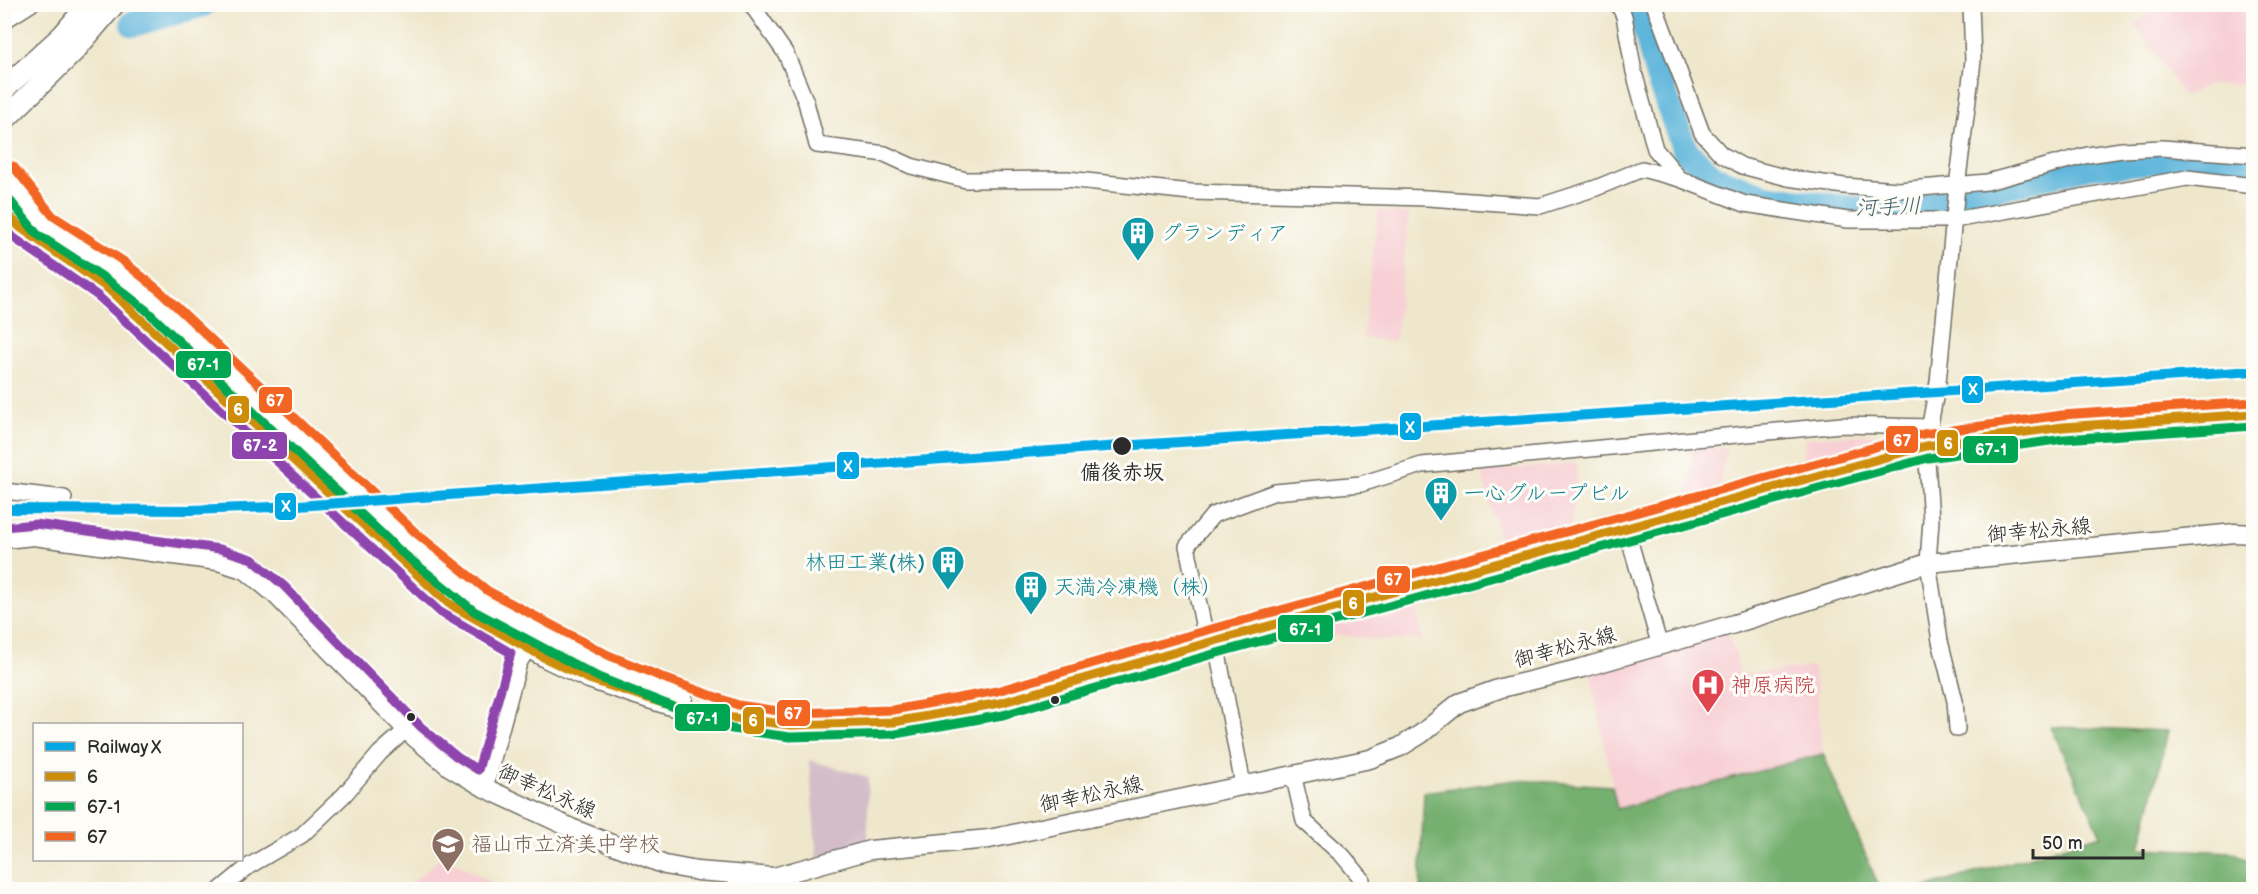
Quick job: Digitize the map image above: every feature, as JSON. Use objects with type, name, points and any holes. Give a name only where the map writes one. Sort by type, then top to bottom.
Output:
[{"type":"highway","points":[[4,89],[63,35],[89,4]]},
{"type":"highway","points":[[4,120],[74,51],[114,4]]},
{"type":"main road","points":[[4,174],[45,225],[116,271],[154,301],[219,360],[408,542],[481,601],[603,666],[735,717]]},
{"type":"main road","points":[[4,210],[21,228],[106,287],[378,541],[448,603],[527,648],[589,679],[693,713],[791,725],[894,722],[1000,703],[1207,643],[1926,446],[2063,427],[2253,414]]},
{"type":"main road","name":"御幸松永線","points":[[4,539],[34,536],[218,561],[246,570],[275,594],[406,730],[450,767],[485,788],[571,828],[665,865],[737,883],[774,877],[870,850],[989,839],[1370,759],[1401,747],[1459,703],[1501,688],[1582,668],[1734,624],[1928,563],[2235,533],[2253,534]]},
{"type":"street","points":[[4,21],[32,4]]},
{"type":"street","points":[[751,4],[786,54],[806,102],[817,145],[885,154],[911,166],[957,178],[1067,179],[1191,192],[1428,198],[1540,206],[1596,188],[1642,169],[1680,179],[1745,204],[1789,213],[1807,213],[1848,220],[1954,217],[2187,178],[2253,186]]},
{"type":"street","points":[[1618,4],[1624,16],[1634,72],[1654,149],[1680,179]]},
{"type":"street","points":[[1654,4],[1702,133],[1721,154],[1742,166],[1788,178],[1833,185],[1899,190],[1957,189],[2088,155],[2122,150],[2162,148],[2253,155]]},
{"type":"street","points":[[1957,729],[1954,701],[1940,641],[1928,563],[1930,520],[1926,446],[1938,382],[1957,189],[1973,61],[1971,4]]},
{"type":"street","points":[[1243,785],[1219,659],[1215,649],[1207,643],[1187,546],[1213,515],[1275,492],[1361,484],[1422,465],[1840,425],[1931,427]]},
{"type":"street","points":[[4,491],[64,498]]},
{"type":"street","points":[[1626,528],[1659,644]]},
{"type":"street","points":[[485,788],[519,663],[538,633]]},
{"type":"street","points":[[220,890],[249,866],[302,835],[344,795],[380,753],[406,730]]},
{"type":"street","points":[[1293,774],[1304,821],[1343,856],[1362,879],[1361,890]]},
{"type":"shaded area","points":[[2162,5],[2253,5],[2253,84],[2207,85],[2184,97],[2135,23]]},
{"type":"shaded area","points":[[1378,210],[1409,214],[1395,342],[1363,338]]},
{"type":"shaded area","points":[[1889,433],[1892,444],[1802,464],[1806,438]]},
{"type":"shaded area","points":[[1727,447],[1718,492],[1687,501],[1693,449]]},
{"type":"shaded area","points":[[1577,463],[1571,530],[1502,548],[1481,472]]},
{"type":"shaded area","points":[[1416,599],[1422,640],[1378,640],[1317,633],[1315,627]]},
{"type":"shaded area","name":"神原病院","points":[[1726,629],[1736,655],[1739,674],[1814,667],[1823,754],[1617,809],[1590,671]]},
{"type":"shaded area","points":[[809,760],[868,777],[868,843],[817,860]]},
{"type":"shaded area","name":"福山市立済美中学校","points":[[444,856],[503,889],[404,889]]},
{"type":"green space","points":[[2051,727],[2168,731],[2140,848],[2233,852],[2253,863],[2253,889],[1921,889],[2101,835]]},
{"type":"green space","points":[[1823,754],[1880,889],[1420,889],[1424,792],[1516,780],[1612,786],[1617,809]]},
{"type":"waterway","name":"河手川","points":[[133,24],[203,4]]},
{"type":"waterway","name":"河手川","points":[[1639,4],[1658,77],[1685,150],[1714,178],[1765,197],[1852,209],[1924,206],[2089,166],[2187,159],[2254,167]]},
{"type":"rail line","name":"X","points":[[4,509],[191,510],[298,506],[1120,446],[2254,371]]},
{"type":"transit line","name":"67","points":[[13,166],[53,216],[123,261],[161,292],[416,533],[488,591],[608,655],[669,680],[738,705],[792,713],[893,710],[997,691],[1204,631],[1923,434],[2062,415],[2253,402]]},
{"type":"transit line","name":"67-1","points":[[4,193],[37,234],[109,281],[146,310],[400,551],[474,611],[598,677],[732,729],[790,737],[895,734],[1003,715],[1210,655],[1928,458],[2064,439],[2254,426]]},
{"type":"transit line","name":"6","points":[[4,211],[21,228],[106,287],[448,603],[547,659],[589,679],[693,713],[791,725],[894,722],[1000,703],[1207,643],[1926,446],[2063,427],[2254,414]]},
{"type":"transit line","name":"67-2","points":[[4,228],[14,238],[98,296],[440,612],[511,653],[478,770],[457,757],[421,727],[284,586],[252,559],[220,549],[36,524],[4,527]]},
{"type":"place","name":"グランディア","points":[[1138,262]]},
{"type":"place","name":"備後赤坂","points":[[1122,446]]},
{"type":"place","name":"一心グループビル","points":[[1441,522]]},
{"type":"place","name":"林田工業(株)","points":[[948,591]]},
{"type":"place","name":"天満冷凍機（株）","points":[[1031,616]]},
{"type":"place","name":"神原病院","points":[[1708,714]]},
{"type":"place","name":"福山市立済美中学校","points":[[448,873]]}]
